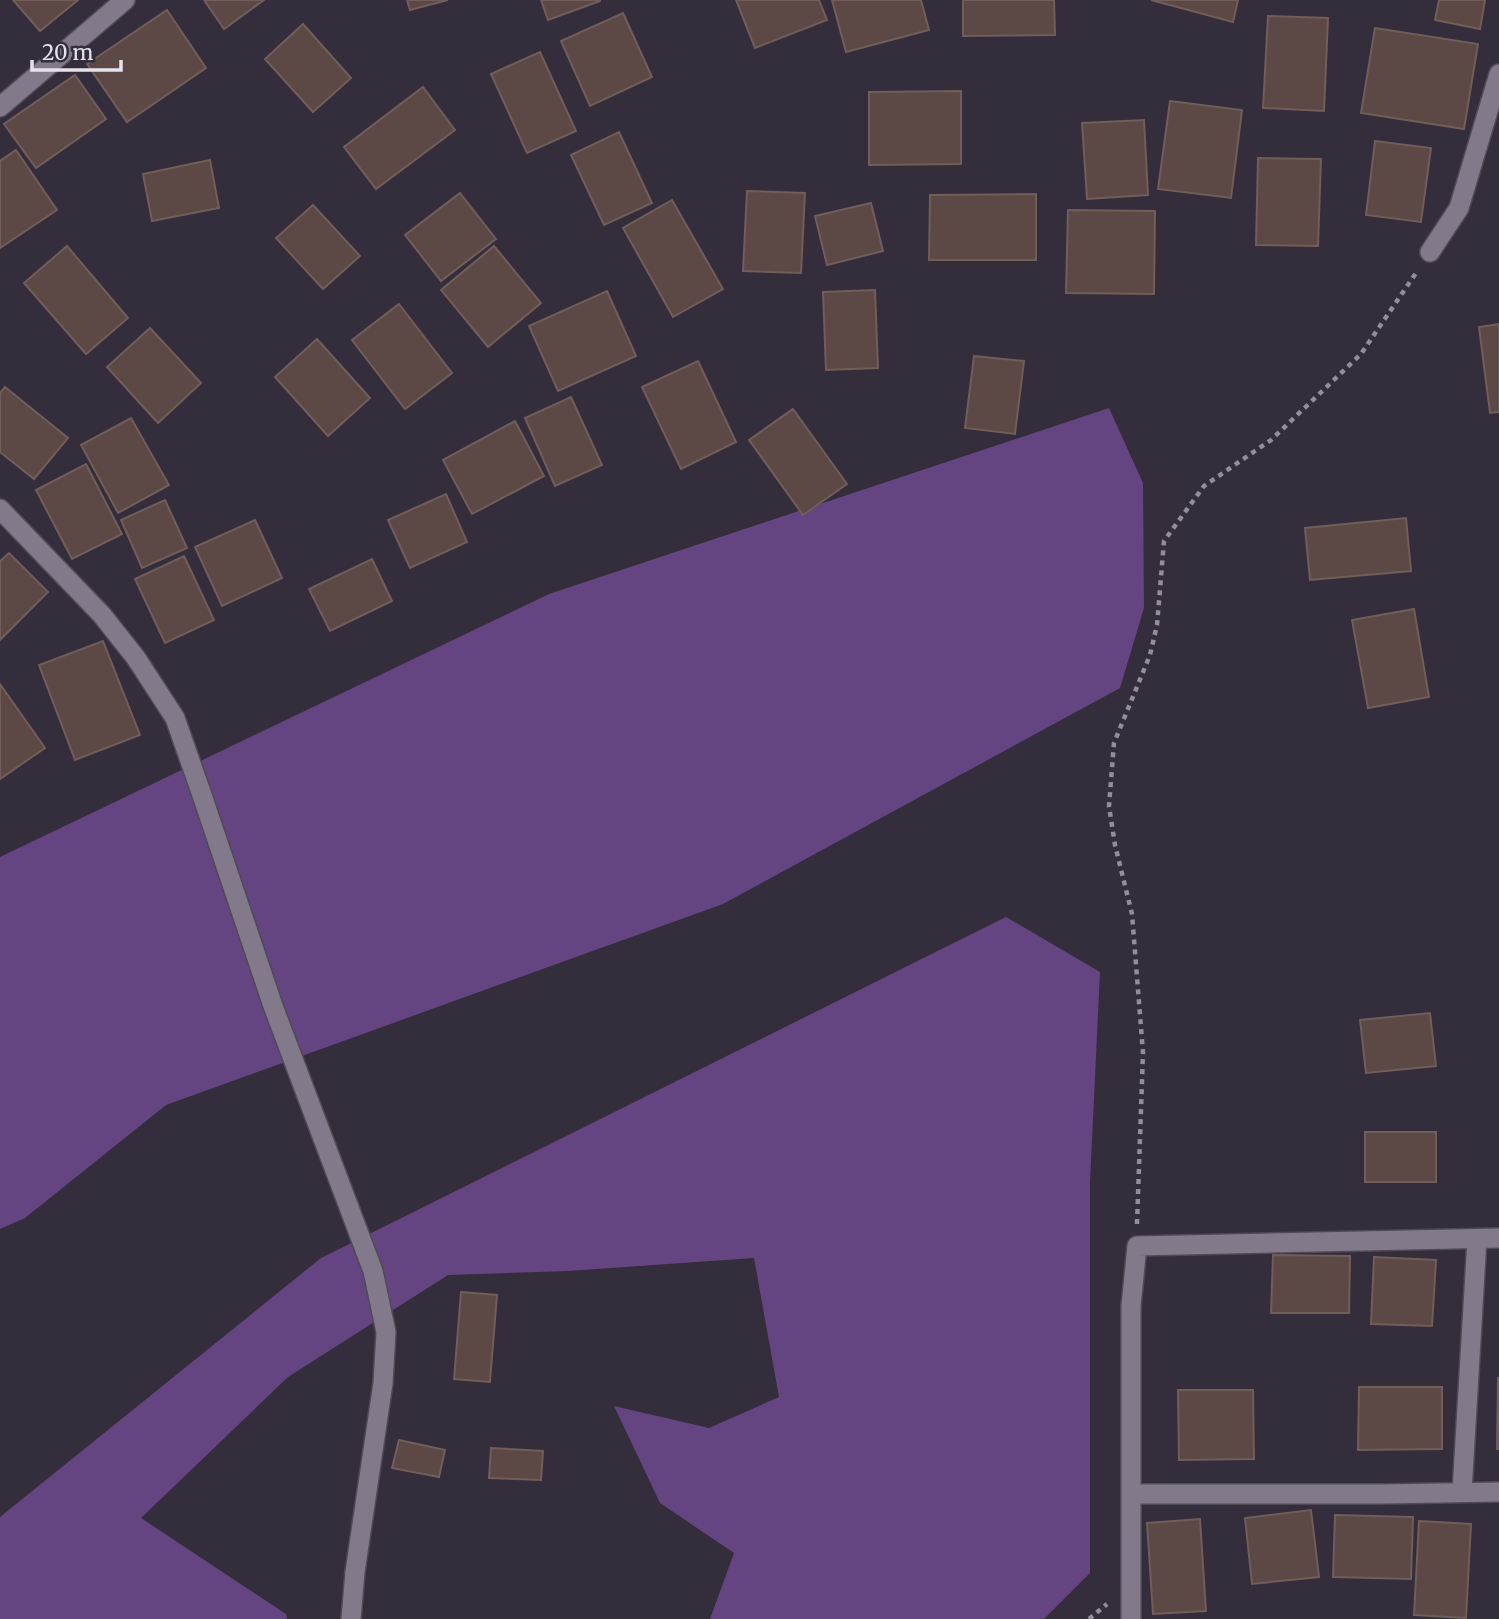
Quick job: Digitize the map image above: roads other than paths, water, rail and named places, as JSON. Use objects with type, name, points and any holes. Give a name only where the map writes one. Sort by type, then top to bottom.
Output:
[{"type":"street","points":[[0,107],[125,0]]},
{"type":"street","points":[[1430,253],[1459,208],[1499,74]]},
{"type":"street","points":[[0,509],[102,615],[136,657],[175,718],[273,1006],[373,1271],[386,1332],[383,1383],[355,1573],[352,1619]]},
{"type":"street","points":[[1131,1619],[1131,1306],[1137,1246],[1499,1238]]},
{"type":"street","points":[[1462,1492],[1477,1239]]},
{"type":"street","points":[[1132,1494],[1499,1492]]}]
